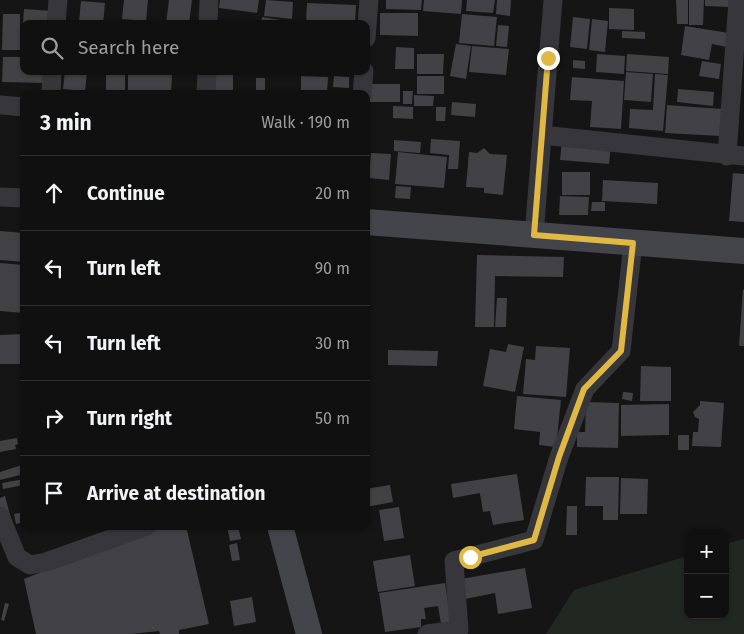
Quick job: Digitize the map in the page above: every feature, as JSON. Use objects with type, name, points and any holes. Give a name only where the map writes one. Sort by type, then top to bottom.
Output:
[{"type":"street","points":[[56,20],[58,0]]},
{"type":"street","points":[[208,20],[209,0]]},
{"type":"street","points":[[367,20],[369,0]]},
{"type":"street","points":[[534,235],[553,0]]},
{"type":"street","points":[[542,134],[736,156],[738,0]]},
{"type":"street","points":[[50,90],[52,75]]},
{"type":"street","points":[[206,90],[207,75]]},
{"type":"street","points":[[362,90],[364,75]]},
{"type":"street","points":[[0,105],[20,107]]},
{"type":"street","points":[[0,197],[20,198]]},
{"type":"street","points":[[370,222],[744,252]]},
{"type":"street","points":[[427,634],[459,630],[454,561],[534,540],[559,457],[584,389],[621,351],[633,243]]},
{"type":"street","points":[[0,516],[17,557],[30,565],[46,562],[136,530]]},
{"type":"street","points":[[281,530],[309,634]]},
{"type":"shaded area","points":[[744,539],[744,634],[546,634],[574,590],[684,557],[684,619],[729,619],[729,543]]},
{"type":"building","points":[[124,0],[148,0],[146,20],[122,19]]},
{"type":"building","points":[[169,0],[192,0],[190,20],[166,20]]},
{"type":"building","points":[[220,0],[259,0],[257,13],[219,8]]},
{"type":"building","points":[[266,0],[293,2],[292,19],[264,16]]},
{"type":"building","points":[[386,0],[422,0],[421,10],[386,9]]},
{"type":"building","points":[[424,0],[462,0],[461,14],[423,11]]},
{"type":"building","points":[[467,0],[495,0],[493,13],[466,11]]},
{"type":"building","points":[[497,0],[511,0],[510,16],[496,14]]},
{"type":"building","points":[[676,0],[688,0],[688,24],[677,24]]},
{"type":"building","points":[[689,0],[704,0],[703,25],[689,25]]},
{"type":"building","points":[[705,0],[730,0],[730,7],[705,6]]},
{"type":"building","points":[[81,1],[105,3],[103,20],[79,20]]},
{"type":"building","points":[[307,3],[356,5],[355,20],[306,20]]},
{"type":"building","points":[[609,8],[634,9],[634,30],[609,29]]},
{"type":"building","points":[[24,9],[52,11],[51,20],[23,20]]},
{"type":"building","points":[[380,13],[418,13],[418,36],[380,35]]},
{"type":"building","points":[[3,14],[20,14],[20,50],[2,50]]},
{"type":"building","points":[[462,14],[497,17],[494,46],[459,43]]},
{"type":"building","points":[[262,17],[281,20],[262,20]]},
{"type":"building","points":[[573,17],[590,19],[587,49],[570,47]]},
{"type":"building","points":[[592,19],[608,21],[605,52],[589,50]]},
{"type":"building","points":[[498,25],[509,26],[507,47],[496,46]]},
{"type":"building","points":[[685,26],[729,33],[727,47],[712,44],[709,60],[681,55]]},
{"type":"building","points":[[622,31],[645,32],[645,39],[622,38]]},
{"type":"building","points":[[456,44],[471,46],[466,79],[450,76]]},
{"type":"building","points":[[472,46],[509,49],[506,75],[469,72]]},
{"type":"building","points":[[396,47],[414,48],[414,69],[395,69]]},
{"type":"building","points":[[417,54],[444,54],[443,74],[417,74]]},
{"type":"building","points":[[597,54],[625,56],[624,74],[596,72]]},
{"type":"building","points":[[627,54],[669,57],[668,74],[626,71]]},
{"type":"building","points":[[3,57],[20,57],[20,75],[47,75],[47,83],[2,82]]},
{"type":"building","points":[[573,60],[585,61],[585,69],[573,68]]},
{"type":"building","points":[[702,61],[721,64],[719,79],[699,76]]},
{"type":"building","points":[[626,72],[653,74],[651,102],[624,100]]},
{"type":"building","points":[[655,74],[668,75],[663,131],[629,128],[630,109],[653,110]]},
{"type":"building","points":[[65,75],[87,75],[85,90],[63,89]]},
{"type":"building","points":[[106,75],[125,75],[125,90],[106,90]]},
{"type":"building","points":[[128,75],[172,75],[171,90],[128,90]]},
{"type":"building","points":[[211,75],[233,75],[233,90],[211,90]]},
{"type":"building","points":[[301,76],[328,77],[327,90],[301,90]]},
{"type":"building","points":[[334,76],[349,77],[349,88],[333,87]]},
{"type":"building","points":[[417,76],[444,76],[444,94],[417,94]]},
{"type":"building","points":[[572,77],[624,81],[621,129],[590,127],[592,101],[570,100]]},
{"type":"building","points":[[256,78],[265,78],[265,90],[256,90]]},
{"type":"building","points":[[370,84],[400,84],[400,102],[370,102]]},
{"type":"building","points":[[678,89],[714,92],[713,106],[677,102]]},
{"type":"building","points":[[403,91],[413,91],[412,104],[403,104]]},
{"type":"building","points":[[414,95],[434,96],[433,106],[414,106]]},
{"type":"building","points":[[452,102],[476,104],[475,117],[451,115]]},
{"type":"building","points":[[667,105],[722,109],[720,136],[665,133]]},
{"type":"building","points":[[393,106],[413,107],[413,119],[393,118]]},
{"type":"building","points":[[436,107],[446,107],[445,121],[436,121]]},
{"type":"building","points":[[431,139],[460,141],[458,169],[448,169],[449,155],[430,153]]},
{"type":"building","points":[[394,140],[421,142],[420,153],[394,151]]},
{"type":"building","points":[[562,140],[611,144],[609,164],[560,160]]},
{"type":"building","points":[[484,148],[490,154],[507,155],[503,195],[484,193],[484,188],[466,187],[469,152],[477,153]]},
{"type":"building","points":[[398,152],[447,157],[444,188],[395,184]]},
{"type":"building","points":[[371,153],[391,154],[389,180],[370,178]]},
{"type":"building","points":[[562,172],[590,172],[590,195],[562,195]]},
{"type":"building","points":[[733,173],[744,174],[744,222],[729,221]]},
{"type":"building","points":[[603,180],[658,183],[657,204],[602,201]]},
{"type":"building","points":[[396,186],[411,187],[410,199],[395,198]]},
{"type":"building","points":[[560,196],[589,197],[588,215],[559,215]]},
{"type":"building","points":[[592,202],[605,202],[605,211],[591,211]]},
{"type":"building","points":[[0,231],[20,233],[20,262],[0,260]]},
{"type":"building","points":[[477,255],[564,257],[563,277],[495,276],[494,327],[475,327]]},
{"type":"building","points":[[0,263],[20,265],[20,313],[0,311]]},
{"type":"building","points":[[743,289],[744,346],[739,346]]},
{"type":"building","points":[[497,298],[507,298],[506,327],[495,327]]},
{"type":"building","points":[[20,334],[20,364],[0,364],[0,335]]},
{"type":"building","points":[[508,344],[524,347],[515,392],[483,386],[490,349],[506,352]]},
{"type":"building","points":[[536,346],[570,348],[566,397],[523,394],[526,359],[535,360]]},
{"type":"building","points":[[388,350],[438,351],[437,366],[388,365]]},
{"type":"building","points":[[641,366],[671,367],[671,401],[640,401]]},
{"type":"building","points":[[623,392],[633,393],[632,401],[622,399]]},
{"type":"building","points":[[517,396],[561,400],[556,447],[539,445],[540,432],[514,429]]},
{"type":"building","points":[[700,401],[724,403],[721,447],[692,446],[693,432],[698,432],[699,419],[695,417],[693,412],[700,405]]},
{"type":"building","points":[[586,402],[619,403],[618,448],[577,447],[577,432],[585,432]]},
{"type":"building","points":[[669,404],[669,435],[621,436],[621,405]]},
{"type":"building","points":[[678,435],[689,435],[689,450],[678,450]]},
{"type":"building","points":[[17,438],[18,444],[15,445],[16,449],[0,452],[0,441]]},
{"type":"building","points":[[20,466],[20,475],[0,480],[0,472]]},
{"type":"building","points":[[517,474],[524,520],[493,525],[490,511],[483,512],[480,493],[453,498],[451,484]]},
{"type":"building","points":[[586,477],[619,477],[618,520],[603,520],[603,506],[585,506]]},
{"type":"building","points":[[621,478],[648,479],[647,514],[620,514]]},
{"type":"building","points":[[20,480],[20,486],[3,489],[2,483]]},
{"type":"building","points":[[390,485],[393,502],[370,506],[370,488]]},
{"type":"building","points":[[5,496],[12,522],[0,509],[0,498]]},
{"type":"building","points":[[567,506],[577,506],[577,535],[566,535]]},
{"type":"building","points":[[399,507],[404,538],[384,541],[379,510]]},
{"type":"building","points":[[20,513],[20,523],[16,524],[14,514]]},
{"type":"building","points":[[145,530],[187,530],[209,624],[179,630],[179,634],[160,634],[159,631],[131,634],[36,634],[24,579]]},
{"type":"building","points":[[228,530],[239,530],[241,539],[230,541]]},
{"type":"building","points":[[237,543],[240,560],[232,561],[229,545]]},
{"type":"building","points":[[410,555],[415,586],[378,592],[373,561]]},
{"type":"building","points":[[525,568],[532,608],[498,614],[495,593],[465,599],[461,579]]},
{"type":"building","points":[[445,583],[451,623],[441,624],[438,606],[424,608],[426,619],[421,619],[421,627],[385,632],[379,593]]},
{"type":"building","points":[[252,597],[256,622],[234,626],[230,601]]},
{"type":"building","points":[[5,603],[9,604],[4,621],[1,620]]},
{"type":"route","points":[[470,557],[534,540],[559,457],[584,389],[621,351],[633,243],[534,235],[548,58]]}]
